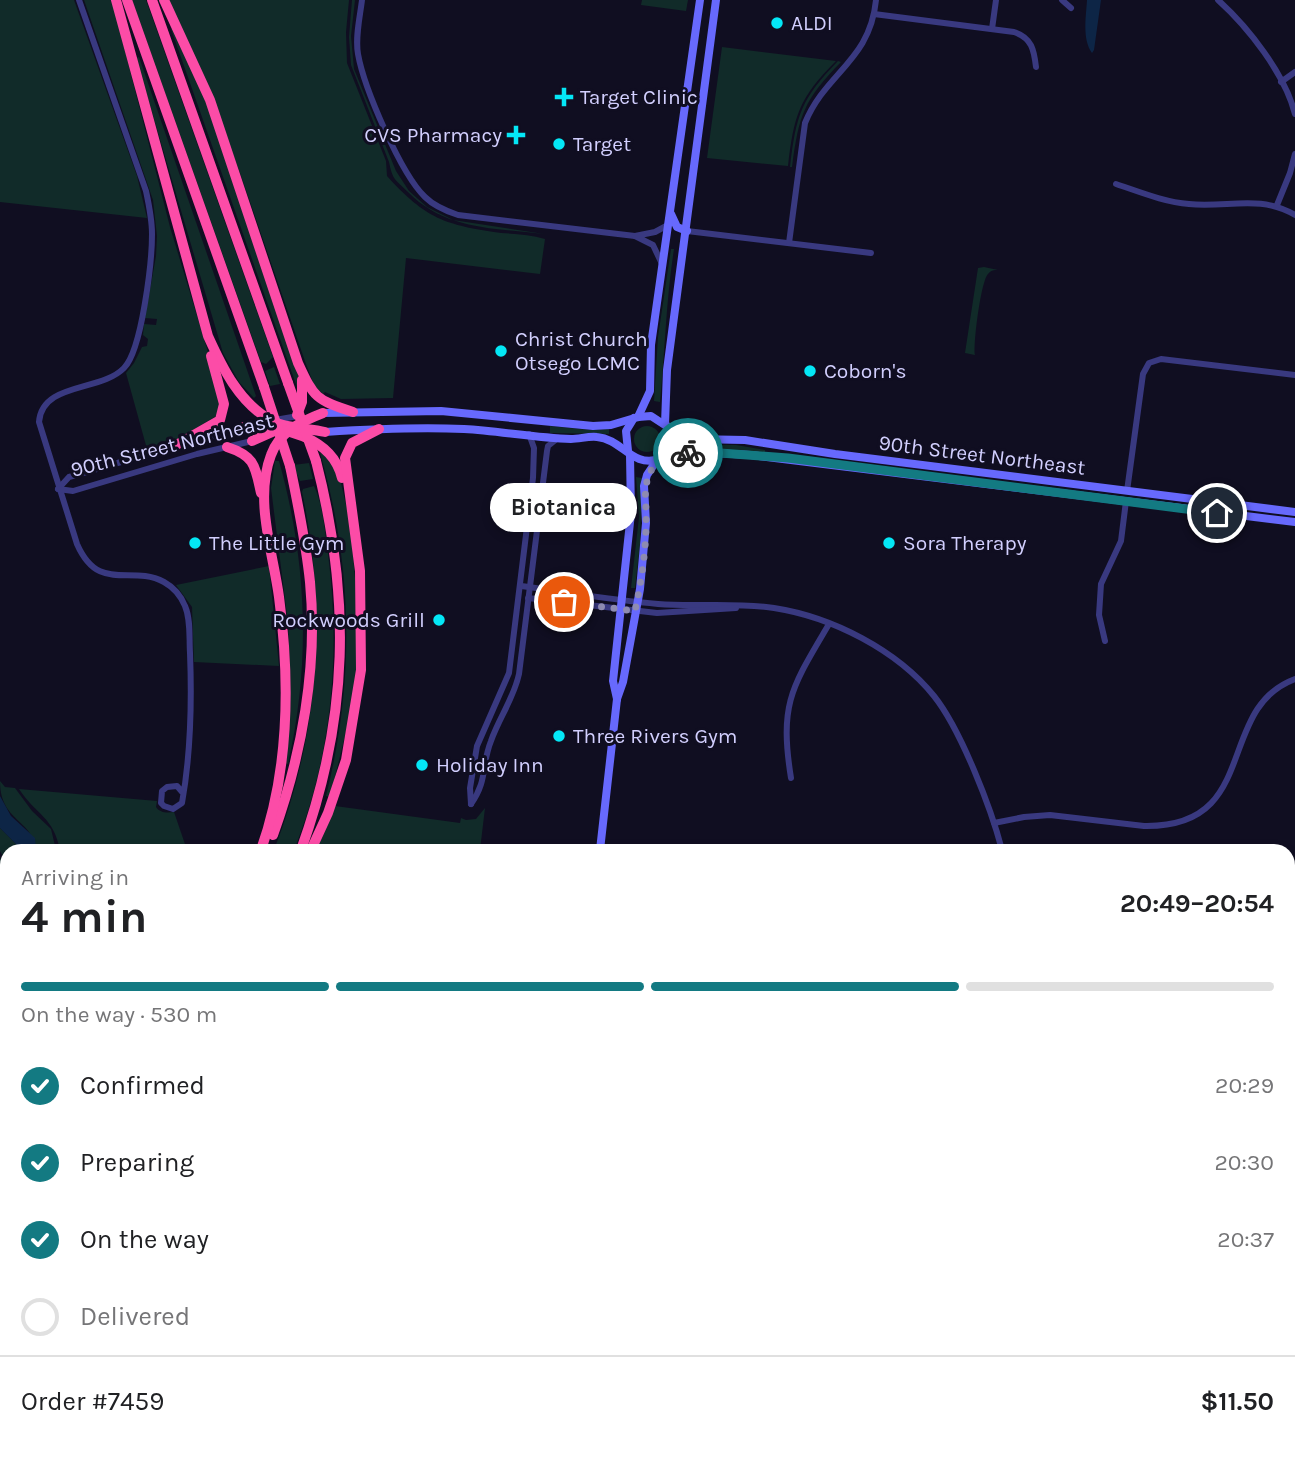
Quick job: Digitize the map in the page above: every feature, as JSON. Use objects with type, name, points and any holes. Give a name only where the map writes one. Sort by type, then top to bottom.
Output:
[{"type":"highway","points":[[116,0],[208,335],[224,404],[220,420],[171,448]]},
{"type":"highway","points":[[127,0],[264,387],[290,466],[304,535],[312,626],[306,703],[284,804],[269,844]]},
{"type":"highway","points":[[152,0],[316,461],[333,533],[338,581],[340,672],[336,718],[328,763],[303,844]]},
{"type":"highway","points":[[164,0],[210,100],[308,386],[318,398],[353,412]]},
{"type":"highway","points":[[208,335],[228,377],[251,404],[327,452],[335,461],[350,504]]},
{"type":"highway","points":[[265,511],[266,474],[270,456],[302,402],[303,391],[298,363]]},
{"type":"highway","points":[[253,441],[323,413]]},
{"type":"highway","points":[[244,427],[288,427],[325,432]]},
{"type":"highway","points":[[314,844],[328,813],[346,760],[358,693],[362,596],[346,466],[347,450],[352,443],[379,429]]},
{"type":"highway","points":[[227,446],[252,460],[265,511],[279,599],[285,675],[283,735],[278,790],[263,844]]},
{"type":"main road","points":[[617,699],[613,681],[631,513],[626,431],[650,391],[651,345],[700,0]]},
{"type":"main road","points":[[601,844],[617,699],[624,682],[637,601],[646,523],[645,486],[648,475],[668,442],[665,388],[716,0]]},
{"type":"main road","points":[[671,214],[677,227],[687,232]]},
{"type":"main road","points":[[323,413],[441,411],[593,426],[651,416],[666,425]]},
{"type":"main road","name":"90th Street Northeast","points":[[666,425],[692,439],[745,440],[835,454],[1295,512]]},
{"type":"main road","points":[[325,432],[453,429],[559,437],[601,437],[621,446],[629,455],[643,461],[658,459]]},
{"type":"main road","name":"90th Street Northeast","points":[[658,459],[695,452],[751,454],[1295,522]]},
{"type":"street","points":[[79,0],[146,191],[152,224],[152,243],[137,341],[128,363],[112,378],[52,398],[41,410],[40,432],[77,544],[90,565],[109,575],[145,577],[165,583],[174,589],[185,607],[189,629],[192,736],[183,793]]},
{"type":"street","points":[[362,0],[358,37],[360,64],[403,169],[435,205],[458,215],[635,236],[655,232],[670,224]]},
{"type":"street","points":[[789,243],[805,123],[823,91],[864,43],[876,0]]},
{"type":"street","points":[[992,29],[996,0]]},
{"type":"street","points":[[1062,0],[1071,8]]},
{"type":"street","points":[[1218,0],[1245,27],[1281,82],[1295,114]]},
{"type":"street","points":[[874,14],[1014,32],[1026,37],[1033,46],[1036,67]]},
{"type":"street","points":[[1281,82],[1295,72]]},
{"type":"street","points":[[1277,205],[1295,154]]},
{"type":"street","points":[[1116,184],[1179,203],[1205,205],[1245,202],[1277,205],[1295,215]]},
{"type":"street","points":[[687,232],[871,253]]},
{"type":"street","points":[[635,236],[653,245],[663,266]]},
{"type":"street","points":[[1127,491],[1143,374],[1149,363],[1161,359],[1295,375]]},
{"type":"street","name":"90th Street Northeast","points":[[58,489],[69,477],[244,427]]},
{"type":"street","points":[[529,434],[534,448],[534,464],[509,673],[477,746],[470,788],[471,804],[482,788],[490,742],[516,687],[530,598],[547,451],[548,446],[559,437]]},
{"type":"street","name":"90th Street Northeast","points":[[58,489],[73,491],[227,446],[253,441]]},
{"type":"street","points":[[1105,641],[1099,615],[1101,584],[1121,541],[1126,501]]},
{"type":"street","points":[[521,586],[658,604],[752,606],[799,613],[828,624],[890,656],[916,677],[946,713],[968,758],[1000,844]]},
{"type":"street","points":[[520,597],[674,613],[752,606]]},
{"type":"street","points":[[791,778],[786,729],[789,700],[793,686],[828,624]]},
{"type":"street","points":[[994,823],[1037,815],[1161,827],[1188,820],[1210,805],[1225,787],[1252,718],[1266,699],[1295,679]]},
{"type":"green space","points":[[0,0],[74,0],[137,176],[147,218],[0,202]]},
{"type":"green space","points":[[84,0],[112,0],[170,227],[221,401],[218,415],[178,439],[147,449],[126,373],[142,347],[147,346],[148,339],[143,335],[144,324],[156,325],[157,319],[145,318],[156,256],[153,200]]},
{"type":"green space","points":[[132,0],[146,0],[273,357],[266,364],[261,362]]},
{"type":"green space","points":[[167,0],[349,0],[347,63],[386,161],[387,176],[413,202],[438,218],[465,227],[545,239],[540,274],[406,258],[393,398],[341,399],[325,392],[323,394],[314,385],[306,364],[217,112]]},
{"type":"green space","points":[[352,0],[355,0],[351,36],[354,69],[396,171],[409,191],[427,207],[452,220],[438,214],[422,204],[393,176],[351,65],[349,37]]},
{"type":"green space","points":[[642,0],[688,0],[686,11],[641,5]]},
{"type":"green space","points":[[173,28],[211,114],[243,202],[300,381],[298,390],[171,29]]},
{"type":"green space","points":[[722,47],[836,61],[814,86],[800,108],[788,166],[707,158]]},
{"type":"green space","points":[[139,57],[256,396],[254,398],[239,382],[223,353],[136,58]]},
{"type":"green space","points":[[838,61],[841,62],[819,87],[805,109],[790,167],[802,109],[816,86]]},
{"type":"green space","points":[[453,220],[544,234],[489,228]]},
{"type":"green space","points":[[671,249],[674,249],[660,402],[654,401],[658,337]]},
{"type":"green space","points":[[978,268],[998,270],[991,271],[985,279],[976,326],[975,355],[965,353]]},
{"type":"green space","points":[[274,367],[280,384],[270,386],[265,371]]},
{"type":"green space","points":[[550,426],[609,429],[609,434],[550,433]]},
{"type":"green space","points":[[647,426],[656,430],[660,439],[656,448],[647,452],[638,448],[634,439],[638,430]]},
{"type":"green space","points":[[686,444],[736,445],[765,450],[765,453],[685,449]]},
{"type":"green space","points":[[320,453],[338,470],[350,522],[355,578],[357,670],[354,699],[330,797],[326,796],[342,710],[346,624],[339,539]]},
{"type":"green space","points":[[275,461],[279,461],[295,536],[303,612],[300,688],[288,764],[285,763],[290,671],[288,623],[271,488]]},
{"type":"green space","points":[[309,463],[313,479],[300,481],[293,465]]},
{"type":"green space","points":[[636,477],[642,478],[640,544],[635,588],[631,588],[639,517]]},
{"type":"green space","points":[[314,486],[320,501],[332,592],[333,667],[325,741],[307,814],[296,844],[276,844],[301,763],[315,673],[315,583],[303,489]]},
{"type":"green space","points":[[269,566],[279,666],[194,662],[192,607],[176,585]]},
{"type":"green space","points":[[0,781],[5,787],[15,788],[32,811],[51,829],[55,844],[34,844],[29,831],[10,812],[1,794]]},
{"type":"green space","points":[[19,789],[157,801],[156,807],[160,810],[174,812],[185,844],[58,844],[49,823]]},
{"type":"green space","points":[[335,806],[460,823],[461,818],[476,819],[485,808],[481,844],[319,844]]},
{"type":"green space","points":[[0,828],[16,844],[0,844]]},
{"type":"water","points":[[1087,0],[1101,0],[1092,53],[1086,35]]},
{"type":"water","points":[[0,796],[11,816],[35,838],[36,844],[16,844],[0,828]]},
{"type":"way so far","points":[[564,602],[635,611],[645,540],[646,478],[657,460],[688,453]]},
{"type":"place","name":"ALDI","points":[[777,23]]},
{"type":"place","name":"Target Clinic","points":[[564,97]]},
{"type":"place","name":"CVS Pharmacy","points":[[516,135]]},
{"type":"place","name":"Target","points":[[559,144]]},
{"type":"place","name":"Christ Church Otsego LCMC","points":[[501,351]]},
{"type":"place","name":"Coborn's","points":[[810,371]]},
{"type":"place","name":"The Little Gym","points":[[195,543]]},
{"type":"place","name":"Sora Therapy","points":[[889,543]]},
{"type":"place","name":"Biotanica","points":[[564,602]]},
{"type":"place","name":"Rockwoods Grill","points":[[439,620]]},
{"type":"place","name":"Three Rivers Gym","points":[[559,736]]},
{"type":"place","name":"Holiday Inn","points":[[422,765]]},
{"type":"route","points":[[688,453],[751,454],[788,458],[1217,513]]}]
